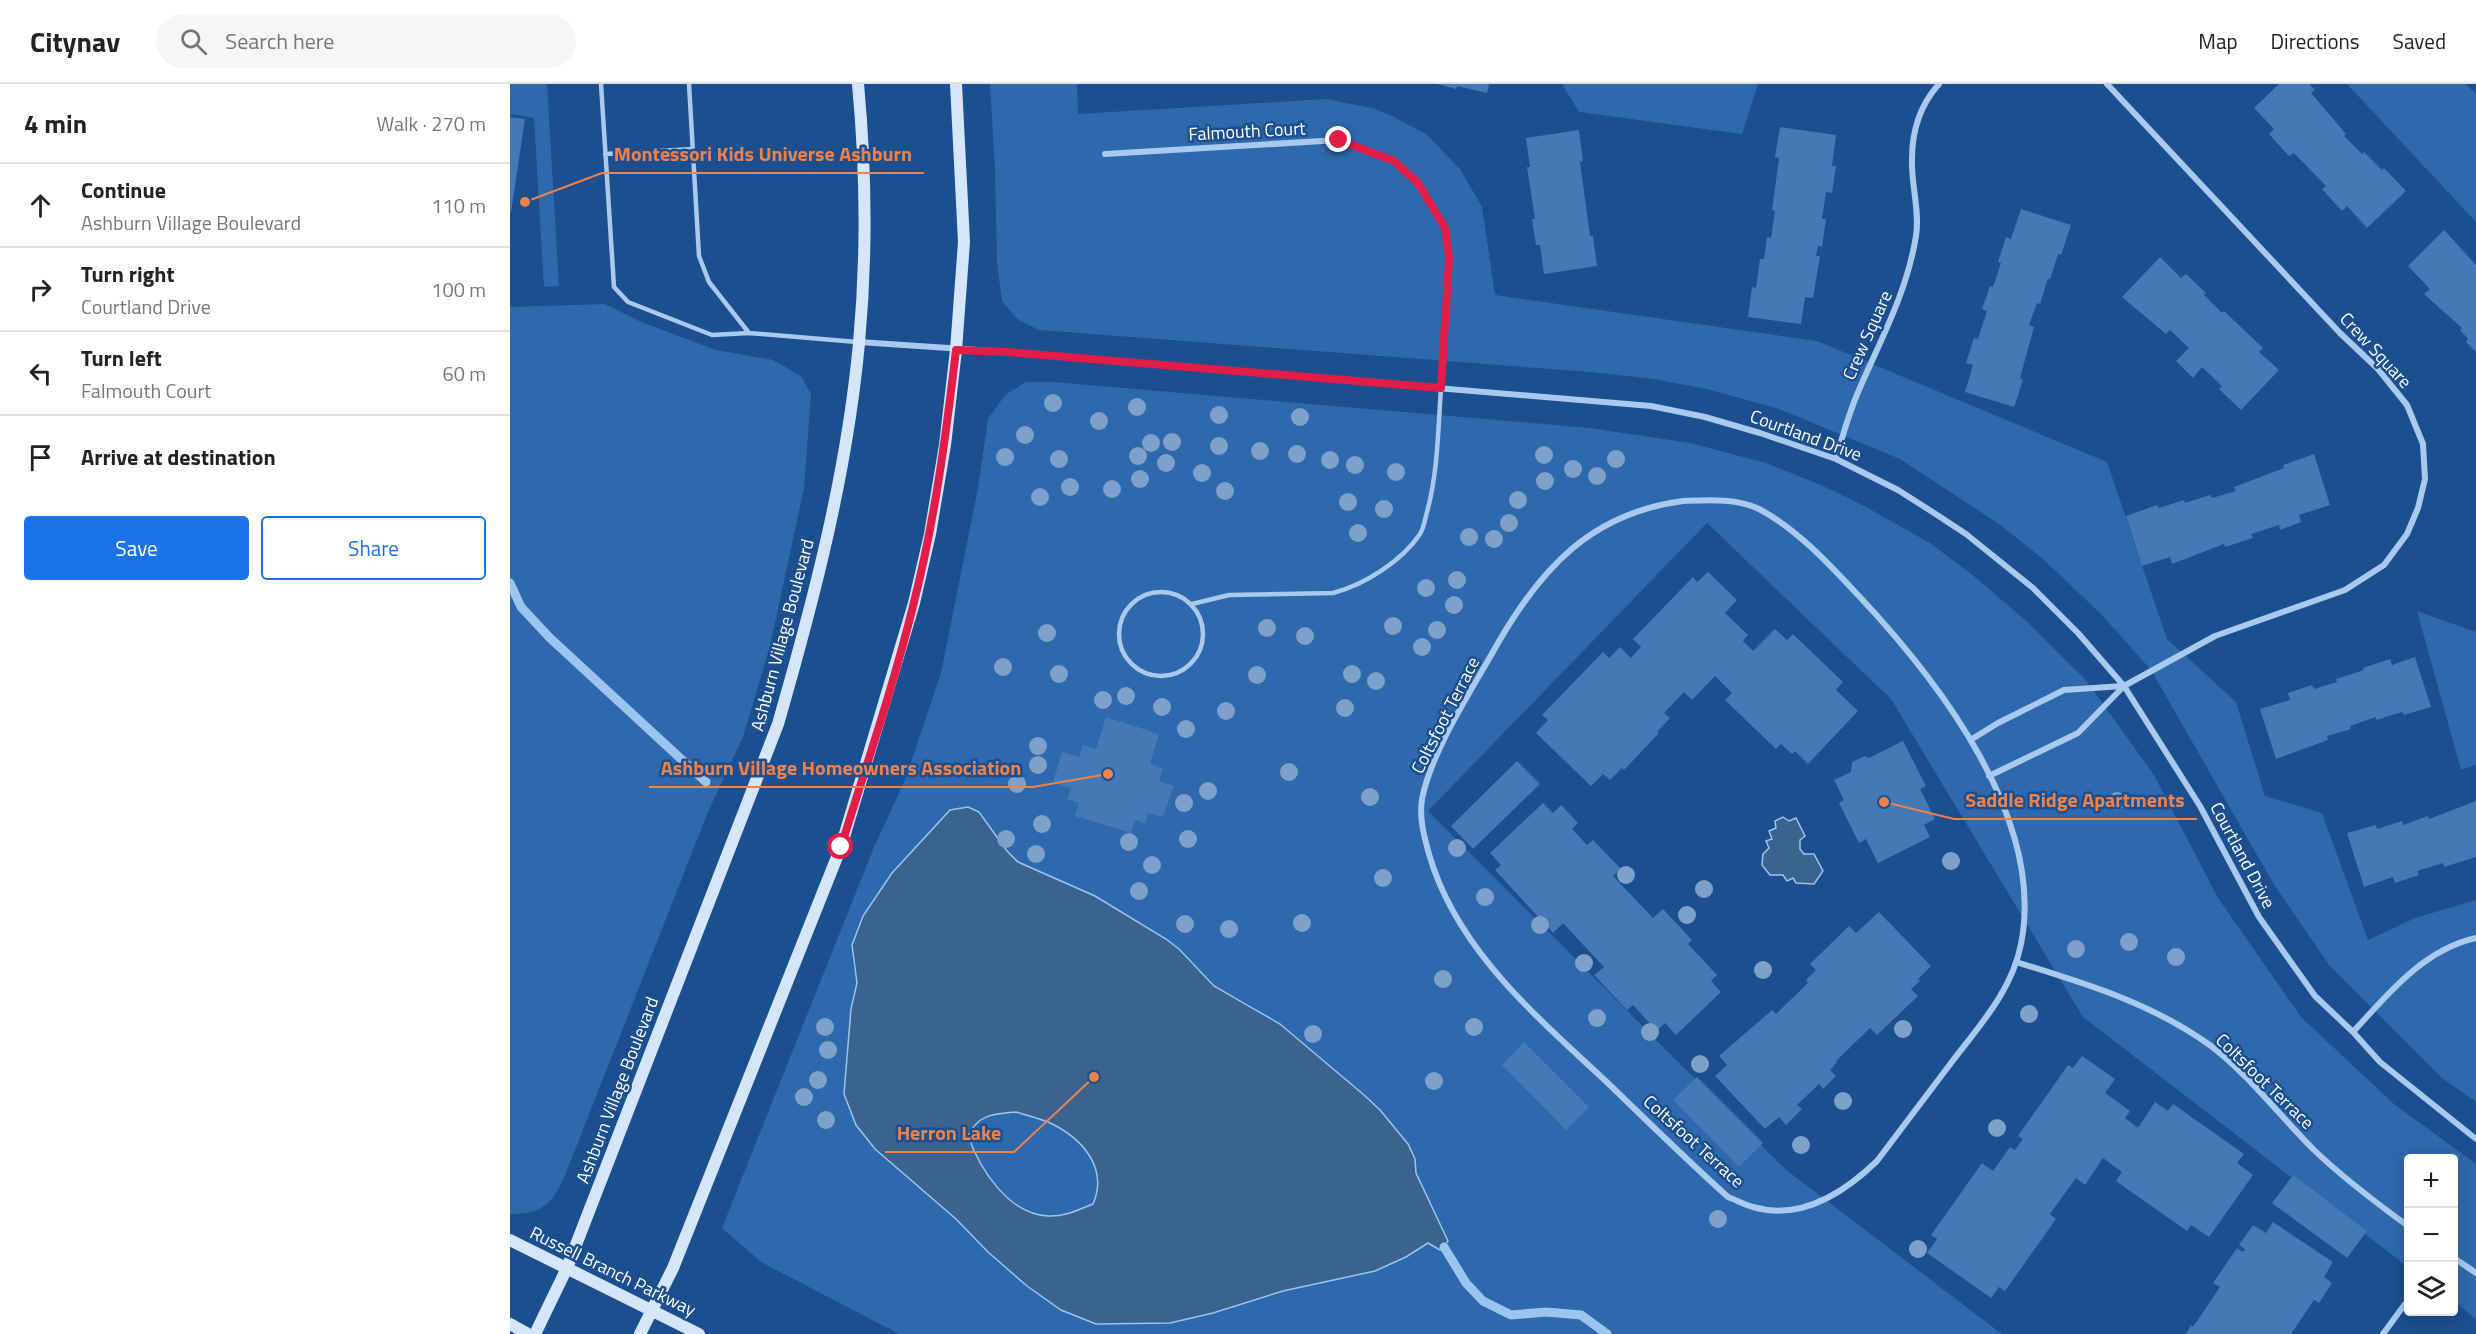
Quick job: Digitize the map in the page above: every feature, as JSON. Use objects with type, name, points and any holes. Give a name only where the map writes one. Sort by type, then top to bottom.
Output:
[{"type":"main road","name":"Ashburn Village Boulevard","points":[[535,1334],[567,1268],[778,724],[802,640],[828,533],[847,438],[860,342],[864,235],[858,84]]},
{"type":"main road","points":[[640,1334],[674,1268],[841,847],[914,603],[930,534],[945,445],[956,350],[964,242],[956,84]]},
{"type":"main road","name":"Russell Branch Parkway","points":[[510,1240],[699,1334]]},
{"type":"main road","points":[[510,1324],[528,1334]]},
{"type":"street","name":"Crew Square","points":[[1836,459],[1848,417],[1893,319],[1909,275],[1917,234],[1918,204],[1912,160],[1917,118],[1939,84]]},
{"type":"street","name":"Crew Square","points":[[2107,84],[2332,325],[2385,378],[2407,405],[2423,444],[2425,479],[2418,508],[2407,534],[2384,565],[2345,590],[2215,636],[2124,686]]},
{"type":"street","name":"Falmouth Court","points":[[1105,154],[1339,140],[1394,161],[1418,183],[1445,228],[1449,258],[1441,388]]},
{"type":"street","name":"Courtland Drive","points":[[860,342],[1008,352],[1651,406],[1705,417],[1836,459],[1898,490],[1966,534],[2033,588],[2078,633],[2124,686],[2200,806],[2259,917],[2315,996],[2353,1032],[2380,1062],[2476,1138]]},
{"type":"street","name":"Coltsfoot Terrace","points":[[1683,501],[1729,501],[1757,508],[1784,526],[1834,569],[1876,615],[1916,662],[1972,739],[2010,823],[2022,868],[2025,915],[2016,963],[2003,993],[1992,1009],[1877,1161],[1841,1191],[1824,1201],[1783,1211],[1754,1208],[1728,1197],[1515,995],[1475,945],[1446,900],[1422,829],[1422,800],[1434,764],[1517,611],[1537,583],[1572,548],[1597,530],[1627,514],[1662,504],[1683,501]]},
{"type":"street","points":[[1972,739],[1998,723],[2064,690],[2124,686]]},
{"type":"street","points":[[1989,776],[2078,733],[2124,686]]},
{"type":"street","points":[[2353,1032],[2405,977],[2437,953],[2476,938]]},
{"type":"street","name":"Coltsfoot Terrace","points":[[2016,963],[2104,989],[2144,1006],[2211,1047],[2314,1150],[2362,1192],[2404,1222]]},
{"type":"street","points":[[2458,1261],[2476,1273]]},
{"type":"street","points":[[2384,1334],[2404,1307]]},
{"type":"lane","points":[[601,84],[614,287],[628,302],[712,335],[749,333],[860,342]]},
{"type":"lane","points":[[689,84],[699,256],[709,282],[749,333]]},
{"type":"lane","points":[[605,154],[693,149]]},
{"type":"lane","points":[[1192,604],[1203,624],[1202,647],[1191,664],[1176,674],[1160,677],[1140,672],[1129,663],[1123,654],[1118,636],[1122,616],[1137,599],[1155,591],[1175,593],[1192,604],[1229,595],[1333,592],[1349,589],[1369,579],[1395,560],[1421,533],[1433,488],[1441,388]]},
{"type":"shaded area","points":[[510,84],[547,84],[559,286],[544,287],[534,118],[510,114]]},
{"type":"shaded area","points":[[990,84],[1077,84],[1078,114],[1326,99],[1372,108],[1426,134],[1460,169],[1482,207],[1495,295],[1817,341],[2107,462],[2167,639],[2236,702],[2265,796],[2322,813],[2368,940],[2415,918],[2476,900],[2476,1102],[2442,1078],[2329,965],[2273,883],[2151,670],[2103,616],[2043,559],[1999,524],[1900,459],[1779,409],[1707,389],[1653,379],[1591,372],[1039,330],[1017,319],[1002,301],[997,263]]},
{"type":"shaded area","points":[[1562,84],[1758,84],[1742,134],[1579,112]]},
{"type":"shaded area","points":[[2347,84],[2466,84],[2476,94],[2476,222]]},
{"type":"shaded area","points":[[605,304],[641,322],[716,350],[773,360],[801,376],[811,394],[804,488],[770,646],[743,737],[708,812],[564,1178],[555,1195],[538,1210],[510,1214],[510,307]]},
{"type":"shaded area","points":[[1026,382],[1053,382],[1590,428],[1690,443],[1766,463],[1821,485],[1930,543],[1975,577],[2025,620],[2085,679],[2154,775],[2218,898],[2301,1017],[2394,1104],[2476,1164],[2476,1319],[2458,1305],[2458,1154],[2404,1154],[2404,1264],[2083,1017],[1891,699],[1707,523],[1428,811],[1785,1169],[2002,1334],[899,1334],[761,1262],[722,1228],[874,847],[905,780],[941,673],[978,488],[988,419],[1005,395]],"holes":[[[969,807],[979,812],[1007,851],[1018,862],[1095,896],[1166,939],[1179,949],[1214,986],[1247,1003],[1288,1031],[1364,1095],[1397,1130],[1415,1159],[1416,1173],[1448,1241],[1435,1246],[1428,1243],[1406,1258],[1375,1271],[1283,1291],[1213,1313],[1170,1323],[1096,1324],[1061,1310],[1027,1286],[988,1252],[956,1219],[875,1149],[856,1125],[851,1009],[857,983],[852,959],[892,873],[950,810]]]},
{"type":"shaded area","points":[[2417,611],[2476,632],[2476,765],[2461,770]]},
{"type":"shaded area","points":[[968,807],[979,812],[1007,851],[1018,862],[1095,896],[1166,939],[1179,949],[1214,986],[1280,1024],[1364,1095],[1380,1110],[1408,1144],[1415,1159],[1416,1173],[1448,1241],[1440,1250],[1428,1243],[1406,1257],[1375,1271],[1283,1291],[1213,1313],[1170,1323],[1096,1324],[1061,1310],[1027,1286],[988,1252],[956,1219],[875,1149],[856,1125],[844,1094],[851,1009],[857,983],[852,945],[863,916],[892,873],[950,810]],"holes":[[[1016,1112],[1060,1128],[1081,1145],[1089,1155],[1097,1178],[1097,1190],[1093,1204],[1065,1214],[1048,1216],[1020,1207],[998,1188],[980,1162],[968,1136],[982,1119]]]},
{"type":"shaded area","points":[[1783,817],[1789,821],[1796,818],[1805,836],[1800,840],[1800,849],[1804,854],[1814,854],[1823,871],[1814,884],[1796,883],[1793,878],[1787,881],[1783,875],[1770,875],[1762,865],[1763,854],[1769,848],[1766,841],[1772,839],[1769,831],[1776,828],[1775,821]]},
{"type":"shaded area","points":[[1016,1112],[1060,1128],[1089,1154],[1097,1177],[1097,1190],[1093,1204],[1065,1214],[1048,1216],[1020,1207],[998,1188],[980,1163],[968,1137],[976,1124],[987,1117]]},
{"type":"building","points":[[1437,84],[1489,84],[1487,93]]},
{"type":"building","points":[[2279,84],[2309,84],[2315,90],[2311,93],[2346,134],[2344,136],[2382,170],[2384,168],[2406,191],[2367,228],[2347,206],[2342,211],[2322,189],[2326,186],[2294,153],[2289,156],[2269,134],[2274,129],[2254,108]]},
{"type":"building","points":[[510,117],[525,119],[511,212],[510,212]]},
{"type":"building","points":[[1780,127],[1836,135],[1832,166],[1836,166],[1832,193],[1826,192],[1822,219],[1826,219],[1822,247],[1818,246],[1816,256],[1820,256],[1813,298],[1805,297],[1801,324],[1748,317],[1752,287],[1756,288],[1760,259],[1764,259],[1767,237],[1771,238],[1779,158],[1775,157]]},
{"type":"building","points":[[1579,130],[1583,161],[1580,162],[1590,236],[1593,236],[1597,266],[1544,274],[1540,245],[1536,245],[1532,219],[1535,219],[1527,167],[1530,167],[1526,138]]},
{"type":"building","points":[[2021,209],[2071,225],[2061,255],[2058,254],[2050,280],[2048,278],[2040,304],[2037,303],[2029,325],[2034,327],[2020,378],[2023,380],[2014,407],[1965,392],[1973,365],[1966,363],[1974,338],[1978,339],[1987,311],[1982,309],[2001,263],[1998,262],[2006,237],[2011,239]]},
{"type":"building","points":[[2444,230],[2476,265],[2476,352],[2466,342],[2468,339],[2460,330],[2462,328],[2424,294],[2430,289],[2408,266]]},
{"type":"building","points":[[2160,257],[2181,278],[2186,274],[2206,293],[2204,295],[2222,313],[2224,311],[2263,348],[2259,352],[2279,370],[2241,410],[2219,389],[2222,386],[2202,367],[2193,378],[2176,361],[2189,348],[2170,330],[2166,334],[2122,297]]},
{"type":"building","points":[[2314,454],[2330,505],[2299,515],[2301,522],[2280,530],[2279,525],[2251,534],[2253,538],[2225,547],[2224,544],[2172,564],[2170,557],[2142,566],[2126,516],[2157,505],[2159,508],[2184,500],[2185,503],[2210,495],[2212,498],[2236,491],[2234,487]]},
{"type":"building","points":[[1708,572],[1737,600],[1725,613],[1748,635],[1743,641],[1753,651],[1775,629],[1787,640],[1793,634],[1843,682],[1836,690],[1858,711],[1808,764],[1795,751],[1792,754],[1781,744],[1776,749],[1725,700],[1732,693],[1715,676],[1692,700],[1684,692],[1664,713],[1670,718],[1657,732],[1659,733],[1624,770],[1622,768],[1610,780],[1603,774],[1591,786],[1536,733],[1548,720],[1542,715],[1603,652],[1609,658],[1620,647],[1631,658],[1641,647],[1633,639],[1693,577],[1697,582]]},
{"type":"building","points":[[2415,657],[2431,707],[2404,715],[2402,712],[2376,720],[2376,717],[2350,726],[2351,729],[2327,736],[2328,740],[2276,759],[2260,709],[2290,700],[2288,693],[2312,685],[2314,689],[2337,682],[2336,679],[2390,659],[2392,665]]},
{"type":"building","points":[[1106,717],[1159,734],[1150,764],[1163,768],[1159,781],[1174,786],[1163,817],[1148,813],[1145,824],[1135,820],[1131,833],[1075,816],[1079,803],[1067,799],[1071,788],[1053,782],[1062,752],[1079,757],[1083,745],[1096,749]]},
{"type":"building","points":[[1903,741],[1926,786],[1920,789],[1935,819],[1924,825],[1930,837],[1878,863],[1866,839],[1859,843],[1839,803],[1844,800],[1834,780],[1851,772],[1852,762],[1865,756],[1869,758]]},
{"type":"building","points":[[1517,761],[1540,784],[1473,849],[1451,826]]},
{"type":"building","points":[[2476,801],[2476,857],[2444,867],[2443,863],[2417,871],[2419,875],[2395,883],[2393,877],[2364,887],[2347,833],[2376,825],[2377,829],[2402,821],[2403,825],[2428,816],[2429,819]]},
{"type":"building","points":[[1543,803],[1553,813],[1561,805],[1578,823],[1572,829],[1587,845],[1593,840],[1621,869],[1613,876],[1653,918],[1663,909],[1692,940],[1688,944],[1717,975],[1711,981],[1721,992],[1676,1035],[1665,1023],[1657,1031],[1633,1005],[1627,1010],[1594,975],[1604,967],[1563,923],[1553,933],[1495,870],[1501,865],[1490,853]]},
{"type":"building","points":[[1879,912],[1931,966],[1911,989],[1918,996],[1877,1035],[1870,1028],[1836,1061],[1830,1070],[1836,1076],[1823,1089],[1819,1084],[1797,1105],[1802,1109],[1786,1125],[1779,1117],[1765,1129],[1715,1076],[1727,1065],[1719,1056],[1772,1010],[1776,1014],[1808,983],[1806,980],[1816,970],[1810,964],[1849,926],[1856,933]]},
{"type":"building","points":[[1524,1042],[1589,1107],[1566,1130],[1502,1065]]},
{"type":"building","points":[[2082,1056],[2115,1079],[2105,1093],[2130,1111],[2125,1118],[2138,1128],[2155,1102],[2168,1111],[2173,1104],[2244,1154],[2237,1163],[2253,1175],[2209,1237],[2191,1225],[2187,1231],[2116,1181],[2122,1172],[2103,1158],[2085,1185],[2076,1178],[2050,1214],[2056,1219],[2005,1291],[1999,1287],[1991,1298],[1927,1253],[1937,1239],[1931,1235],[1982,1163],[1993,1171],[2010,1147],[2015,1150],[2023,1139],[2018,1136],[2068,1065],[2073,1068]]},
{"type":"building","points":[[1697,1077],[1763,1143],[1739,1167],[1673,1100]]},
{"type":"building","points":[[2293,1175],[2367,1231],[2347,1258],[2272,1203]]},
{"type":"building","points":[[2273,1222],[2333,1262],[2324,1277],[2332,1283],[2319,1303],[2314,1300],[2291,1334],[2186,1334],[2220,1287],[2213,1283],[2237,1248],[2243,1252],[2245,1249],[2239,1245],[2253,1225],[2266,1233]]},
{"type":"waterway","points":[[510,583],[521,607],[550,638],[706,782]]},
{"type":"waterway","points":[[1444,1247],[1466,1283],[1483,1301],[1511,1315],[1546,1312],[1581,1315],[1607,1334]]},
{"type":"place","name":"Montessori Kids Universe Ashburn","points":[[525,202]]},
{"type":"place","name":"Ashburn Village Homeowners Association","points":[[1108,774]]},
{"type":"place","name":"Saddle Ridge Apartments","points":[[1884,802]]},
{"type":"place","name":"Herron Lake","points":[[1094,1077]]},
{"type":"route","points":[[841,847],[895,672],[930,534],[945,445],[956,350],[1008,352],[1441,388],[1449,258],[1445,228],[1418,183],[1394,161],[1339,140]]}]
